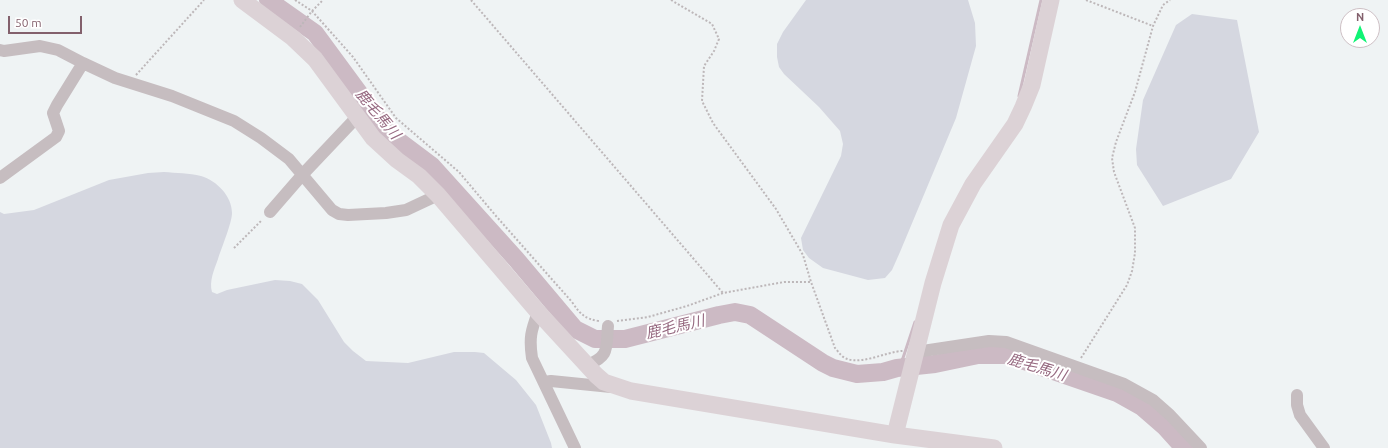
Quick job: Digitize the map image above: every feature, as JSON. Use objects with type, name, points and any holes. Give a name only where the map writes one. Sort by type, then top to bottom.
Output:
[{"type":"street","points":[[242,0],[304,47],[315,59],[373,138],[397,160],[420,176],[538,312],[604,382],[616,388]]},
{"type":"street","points":[[896,435],[933,283],[951,225],[973,184],[1015,124],[1023,107],[1032,85],[1051,0]]},
{"type":"street","points":[[0,50],[4,51],[40,46],[58,50],[115,78],[172,96],[234,121],[261,138],[289,159],[332,210],[339,214],[386,213],[406,210],[438,195]]},
{"type":"street","points":[[0,178],[56,137],[59,131],[53,113],[83,63]]},
{"type":"street","points":[[270,212],[303,174],[357,117]]},
{"type":"street","points":[[538,312],[532,329],[530,342],[532,358],[575,448]]},
{"type":"street","points":[[587,365],[604,356],[608,324]]},
{"type":"street","points":[[915,354],[989,341],[1006,342],[1124,384],[1153,400],[1170,415],[1201,448]]},
{"type":"street","points":[[544,382],[551,381],[616,388],[631,392],[896,435],[994,448]]},
{"type":"street","points":[[1297,395],[1297,405],[1300,415],[1324,448]]},
{"type":"path","points":[[129,82],[204,0]]},
{"type":"path","points":[[295,0],[312,11],[354,57],[396,118],[459,172],[572,302],[579,313],[588,318],[608,324],[648,317],[687,306],[723,293],[784,282],[811,282]]},
{"type":"path","points":[[300,28],[309,14],[323,0]]},
{"type":"path","points":[[471,0],[723,293]]},
{"type":"path","points":[[671,0],[712,24],[719,39],[714,51],[704,66],[702,101],[713,123],[776,209],[803,255],[811,282],[835,348],[842,356],[853,360],[870,359],[896,351]]},
{"type":"path","points":[[1086,0],[1153,26]]},
{"type":"path","points":[[1076,367],[1128,285],[1132,271],[1135,253],[1135,228],[1114,172],[1112,158],[1116,142],[1135,92],[1153,26],[1163,5],[1170,0]]},
{"type":"path","points":[[234,248],[270,212]]},
{"type":"shaded area","points":[[806,0],[968,0],[975,23],[976,46],[956,118],[900,252],[892,270],[885,278],[868,280],[823,268],[809,258],[803,250],[801,238],[841,156],[843,144],[840,131],[819,107],[784,74],[779,67],[777,44],[783,32]]},
{"type":"shaded area","points":[[1192,14],[1237,20],[1259,132],[1231,179],[1163,206],[1137,165],[1136,149],[1143,100],[1176,25]]},
{"type":"shaded area","points":[[164,172],[192,174],[207,178],[218,185],[229,201],[232,217],[212,276],[212,292],[217,294],[227,290],[275,280],[290,281],[302,284],[318,300],[344,342],[366,361],[408,363],[454,352],[484,353],[516,380],[536,405],[552,448],[0,448],[0,212],[4,214],[34,210],[109,180],[148,173]]},
{"type":"waterway","name":"鹿毛馬川","points":[[268,0],[315,33],[379,120],[396,139],[432,166],[516,259],[575,329],[595,339],[625,339],[735,312],[750,315],[823,363],[833,368],[857,374],[883,372],[897,368],[935,364],[978,355],[1007,355],[1117,393],[1142,407],[1165,427],[1184,448]]},
{"type":"waterway","points":[[1019,96],[1041,0]]},
{"type":"waterway","points":[[897,368],[903,358],[915,322]]}]
